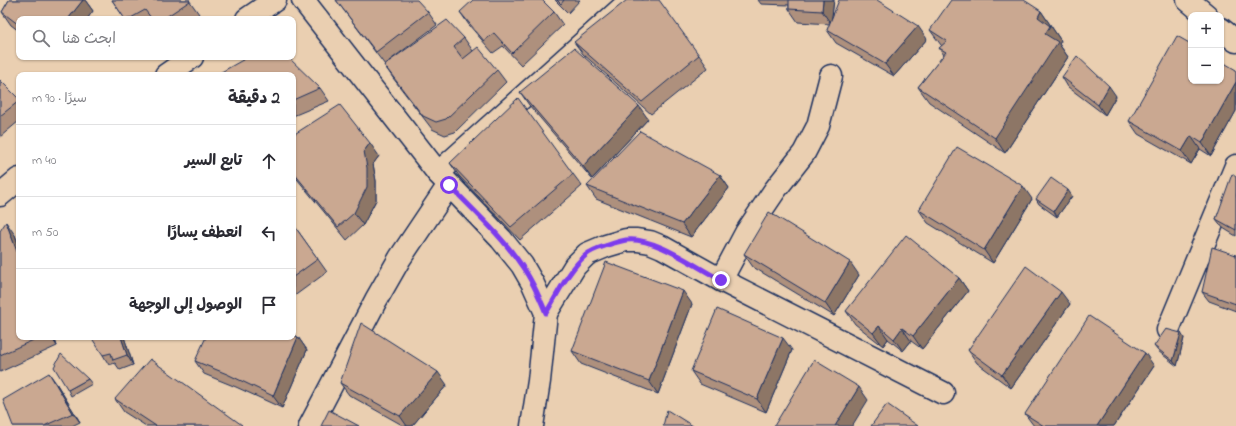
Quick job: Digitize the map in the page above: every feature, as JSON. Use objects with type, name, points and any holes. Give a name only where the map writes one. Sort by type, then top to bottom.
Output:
[{"type":"street","points":[[251,16],[275,0]]},
{"type":"street","points":[[303,0],[444,179],[501,239],[522,265],[534,284],[546,313]]},
{"type":"street","points":[[310,426],[376,300],[444,179],[631,0]]},
{"type":"street","points":[[1224,31],[1236,41]]},
{"type":"street","points":[[170,72],[188,60]]},
{"type":"street","points":[[721,280],[746,233],[775,190],[804,153],[818,126],[831,76]]},
{"type":"street","points":[[1168,330],[1236,166]]},
{"type":"street","points":[[0,195],[16,182]]},
{"type":"street","points":[[532,426],[539,381],[546,313],[576,266],[587,254],[626,240],[650,242],[662,247],[721,280],[943,393]]},
{"type":"building","points":[[9,0],[83,0],[70,16],[16,16],[16,23],[2,12]]},
{"type":"building","points":[[112,0],[190,1],[168,16],[150,16],[145,10],[134,16],[123,16]]},
{"type":"building","points":[[336,0],[417,0],[428,12],[376,52]]},
{"type":"building","points":[[473,0],[542,0],[554,12],[512,53],[494,33],[484,41],[460,12]]},
{"type":"building","points":[[557,0],[564,0],[561,4]]},
{"type":"building","points":[[627,0],[659,0],[699,55],[642,102],[574,42]]},
{"type":"building","points":[[789,0],[823,0],[822,11],[789,9]]},
{"type":"building","points":[[839,0],[877,0],[918,26],[885,64],[827,30]]},
{"type":"building","points":[[951,0],[1024,0],[1041,11],[1038,17],[1050,26],[1045,34],[1058,42],[995,138],[918,87],[946,52],[939,48],[947,41],[930,30]]},
{"type":"building","points":[[447,20],[464,38],[454,47],[463,59],[478,47],[497,70],[446,119],[436,122],[423,116],[384,65]]},
{"type":"building","points":[[1177,36],[1188,42],[1188,84],[1224,84],[1224,63],[1236,70],[1236,82],[1202,143],[1191,136],[1182,151],[1129,121]]},
{"type":"building","points":[[574,48],[639,106],[583,166],[520,92]]},
{"type":"building","points":[[1077,56],[1109,86],[1098,105],[1062,77]]},
{"type":"building","points":[[243,60],[291,60],[320,88],[296,99],[296,72],[221,72]]},
{"type":"building","points":[[0,80],[16,96],[16,103],[0,116]]},
{"type":"building","points":[[518,98],[573,174],[511,227],[450,163]]},
{"type":"building","points":[[340,105],[370,143],[364,151],[367,168],[367,187],[354,213],[338,227],[296,176],[296,133]]},
{"type":"building","points":[[640,131],[720,175],[682,224],[587,186]]},
{"type":"building","points":[[957,147],[1023,186],[984,250],[919,210]]},
{"type":"building","points":[[1232,174],[1236,177],[1236,230],[1216,219]]},
{"type":"building","points":[[1051,178],[1068,190],[1054,211],[1036,199]]},
{"type":"building","points":[[769,212],[850,262],[825,303],[744,254]]},
{"type":"building","points":[[6,222],[16,249],[16,340],[33,340],[0,355],[0,231]]},
{"type":"building","points":[[296,228],[318,259],[296,275]]},
{"type":"building","points":[[906,235],[959,278],[913,336],[902,328],[894,339],[879,326],[873,333],[846,311]]},
{"type":"building","points":[[1212,247],[1236,255],[1236,304],[1202,292]]},
{"type":"building","points":[[606,262],[683,291],[649,381],[572,351]]},
{"type":"building","points":[[1026,266],[1061,292],[1002,375],[968,350]]},
{"type":"building","points":[[717,309],[783,338],[757,399],[691,371]]},
{"type":"building","points":[[1089,316],[1145,353],[1097,426],[1044,426],[1025,414]]},
{"type":"building","points":[[361,323],[438,372],[400,416],[340,383]]},
{"type":"building","points":[[1166,329],[1181,333],[1173,361],[1154,346]]},
{"type":"building","points":[[296,336],[298,337],[273,396],[227,374],[195,361],[205,340],[296,340]]},
{"type":"building","points":[[93,340],[122,340],[127,355],[113,360],[111,353],[103,355]]},
{"type":"building","points":[[61,354],[88,379],[68,390],[54,367]]},
{"type":"building","points":[[150,359],[242,425],[156,426],[115,399]]},
{"type":"building","points":[[814,360],[859,387],[835,426],[774,426]]},
{"type":"building","points":[[49,373],[73,413],[44,426],[13,426],[3,400]]},
{"type":"building","points":[[887,404],[918,426],[871,426]]},
{"type":"building","points":[[329,410],[359,426],[321,426]]},
{"type":"building","points":[[667,410],[693,426],[663,426]]},
{"type":"route","points":[[449,185],[501,239],[522,265],[534,284],[546,313],[576,266],[587,254],[626,240],[650,242],[662,247],[721,280]]}]
